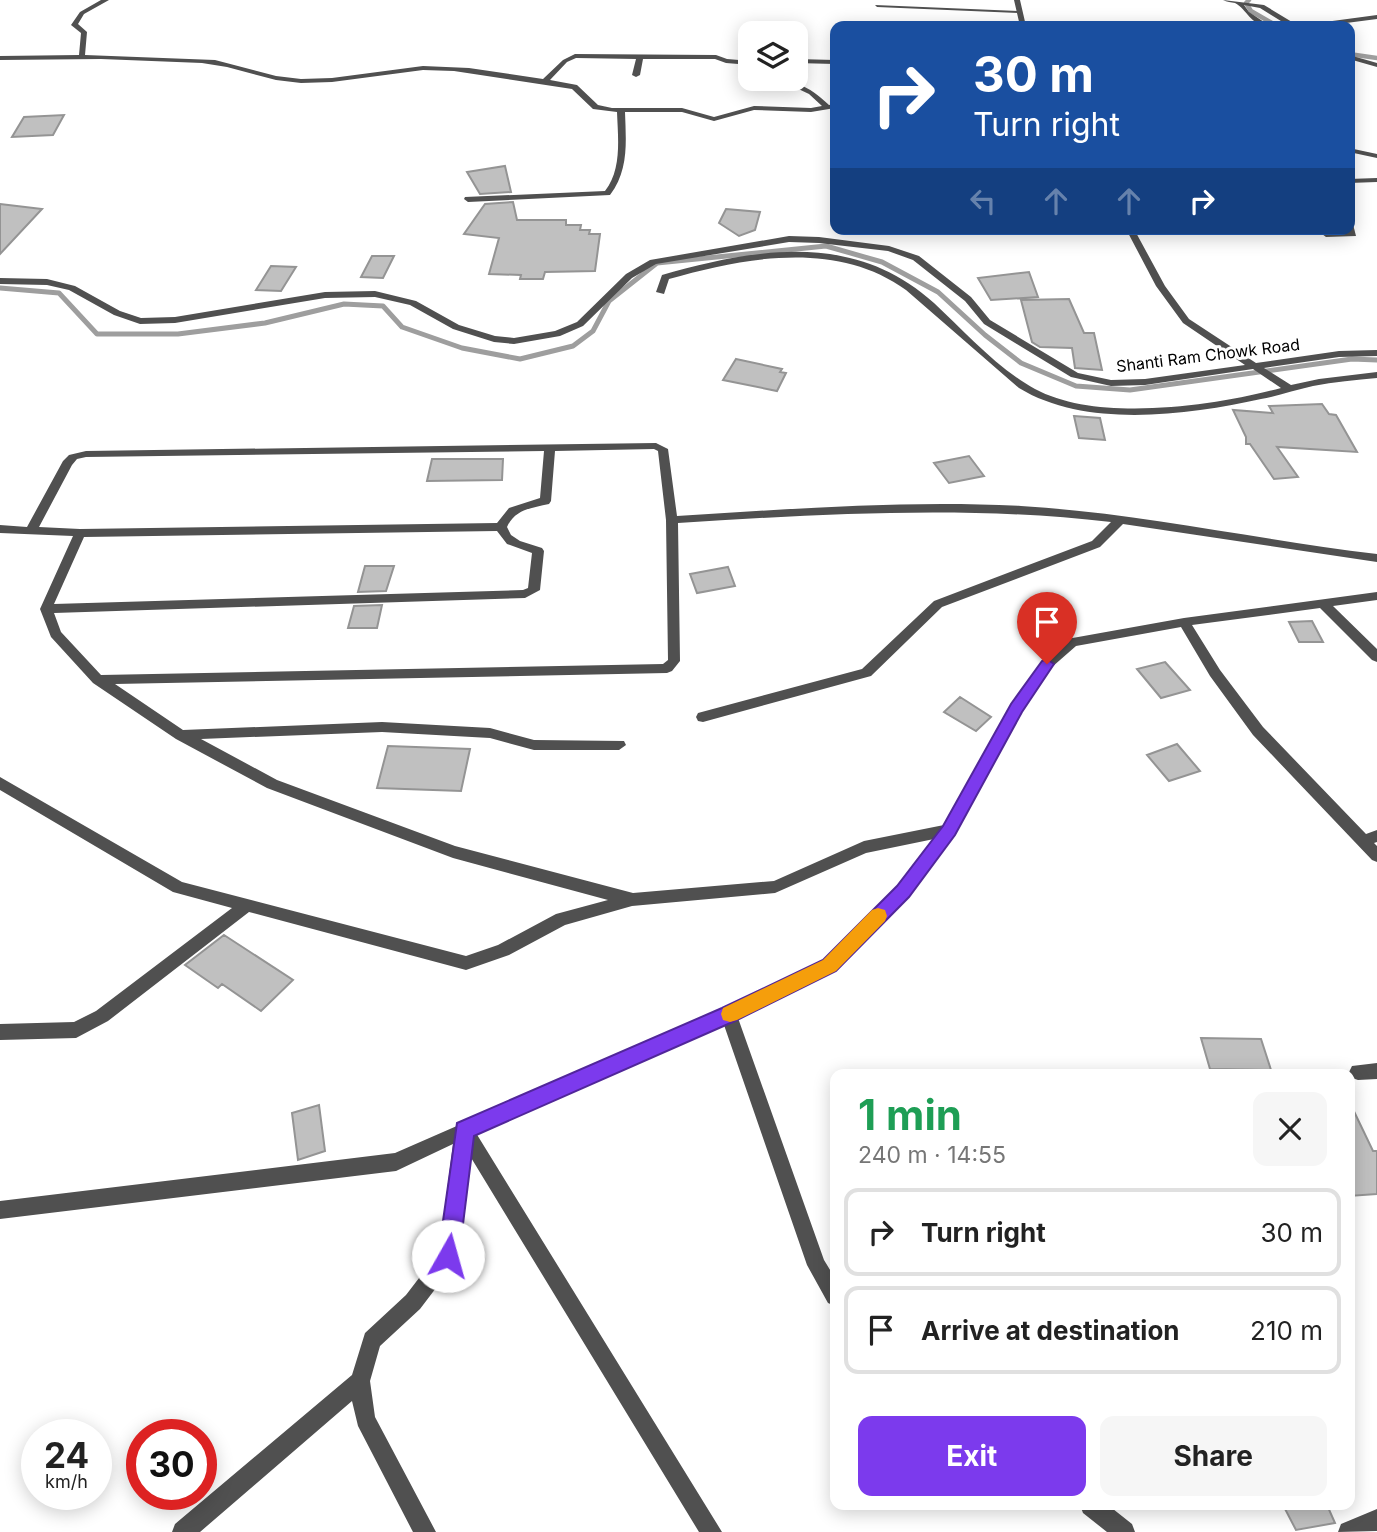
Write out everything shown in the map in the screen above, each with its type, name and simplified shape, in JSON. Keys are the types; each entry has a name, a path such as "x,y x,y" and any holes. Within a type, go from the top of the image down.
{"street":[{"path":"82,55 84,32 74,24 82,13 106,0"},
{"path":"1017,0 1022,21"},
{"path":"1226,0 1261,4 1285,21"},
{"path":"1241,3 1247,13 1259,21"},
{"path":"1347,21 1377,17"},
{"path":"1355,52 1377,56"},
{"path":"0,58 82,55 204,61 302,81 422,68 464,70 574,87 596,107 621,110 682,110 719,119 754,108 830,107"},
{"path":"545,81 565,61 575,56 716,57 738,62"},
{"path":"636,75 640,57"},
{"path":"1355,60 1377,65"},
{"path":"808,61 830,62"},
{"path":"808,90 830,106"},
{"path":"468,199 607,193 616,185 620,167 621,110"},
{"path":"1355,151 1377,156"},
{"path":"1355,181 1377,180"},
{"path":"1133,235 1161,286 1186,321 1285,385"},
{"name":"Shanti Ram Chowk Road","path":"0,281 47,282 72,288 117,313 139,321 176,320 326,295 375,294 413,303 456,327 494,340 514,341 546,336 580,324 629,276 653,262 789,239 820,240 877,247 916,258 968,299 987,322 1075,375 1111,383 1145,382 1339,354 1377,353"},
{"path":"661,292 665,277 733,261 802,253 841,258 886,272 913,290 1010,375 1040,396 1096,408 1152,412 1201,408 1285,385 1377,375"},
{"path":"32,529 67,463 73,457 86,454 646,445 663,449 672,520 674,661 667,668 98,680"},
{"path":"501,527 510,513 523,505 545,501 550,448"},
{"path":"672,520 921,508 1069,513 1121,519 1310,551 1377,558"},
{"path":"703,717 866,673 938,604 1096,544 1121,519"},
{"path":"0,529 80,533 501,527"},
{"path":"46,609 525,594 534,590 538,551 510,542 501,527"},
{"path":"80,533 46,609 55,634 98,680 181,734 272,784 453,852 633,900"},
{"path":"0,1210 396,1162 729,1014 829,965 903,891 949,830 1016,708 1055,657 1072,642 1184,622 1377,596"},
{"path":"1324,605 1377,657"},
{"path":"1184,622 1214,673 1258,731 1370,839 1377,856"},
{"path":"181,734 382,727 490,733 534,745 619,745"},
{"path":"0,783 178,887 466,963 503,950 561,919 633,900 775,887 864,847 949,830"},
{"path":"0,1032 76,1030 102,1016 247,905"},
{"path":"729,1014 817,1265 830,1287"},
{"path":"1358,1072 1377,1071"},
{"path":"425,1532 365,1419 360,1381 372,1340 413,1302 448,1256 464,1130"},
{"path":"464,1130 711,1532"},
{"path":"183,1532 360,1381"},
{"path":"1097,1510 1124,1532"},
{"path":"1349,1532 1377,1520"}],"lane":[{"path":"877,6 1020,12"}],"building":[{"path":"64,115 53,135 12,137 24,117"},
{"path":"505,166 511,192 480,194 467,172"},
{"path":"513,202 517,220 566,220 566,225 581,225 580,230 590,230 589,234 600,234 595,271 545,272 543,279 520,279 521,275 489,274 499,238 464,234 485,204"},
{"path":"0,204 42,209 0,254"},
{"path":"726,209 760,212 755,230 739,236 719,223"},
{"path":"372,256 394,256 383,278 361,277"},
{"path":"271,266 296,267 281,291 256,290"},
{"path":"1029,272 1038,297 991,300 978,278"},
{"path":"1069,299 1084,333 1094,333 1102,370 1075,368 1072,348 1040,347 1032,342 1021,300"},
{"path":"736,359 782,369 780,372 786,373 777,391 723,380"},
{"path":"1322,404 1329,414 1336,415 1357,452 1277,447 1298,477 1274,479 1250,444 1246,444 1246,437 1233,410 1273,413 1269,406"},
{"path":"1074,416 1100,418 1105,440 1079,438"},
{"path":"969,456 984,476 949,483 934,463"},
{"path":"432,459 503,459 502,480 427,481"},
{"path":"365,566 394,566 386,591 358,592"},
{"path":"728,567 735,586 697,593 690,574"},
{"path":"382,605 377,628 348,628 354,606"},
{"path":"1312,621 1323,642 1299,642 1289,622"},
{"path":"1165,662 1190,690 1161,698 1137,669"},
{"path":"960,697 991,717 976,731 944,712"},
{"path":"1177,744 1200,771 1169,781 1147,755"},
{"path":"388,746 470,749 461,791 377,788"},
{"path":"224,935 293,980 261,1011 222,984 218,988 185,965"},
{"path":"1201,1038 1261,1039 1271,1069 1210,1069"},
{"path":"319,1105 325,1151 298,1160 292,1113"},
{"path":"1355,1114 1373,1151 1377,1151 1377,1194 1355,1196"},
{"path":"1286,1510 1329,1510 1335,1523 1296,1530"}],"waterway":[{"path":"1249,0 1246,3 1251,11 1268,21"},
{"path":"1355,55 1377,58"},
{"path":"0,288 59,293 97,334 178,334 265,323 344,304 383,306 402,327 462,348 520,359 573,346 593,331 609,301 657,263 826,246 882,262 938,292 985,335 1021,363 1076,386 1130,390 1352,359 1377,360"}],"slow traffic":[{"path":"730,1014 829,965 878,916"}],"route":[{"path":"448,1256 464,1130 729,1014 829,965 903,891 949,830 1016,708 1047,664"}]}
